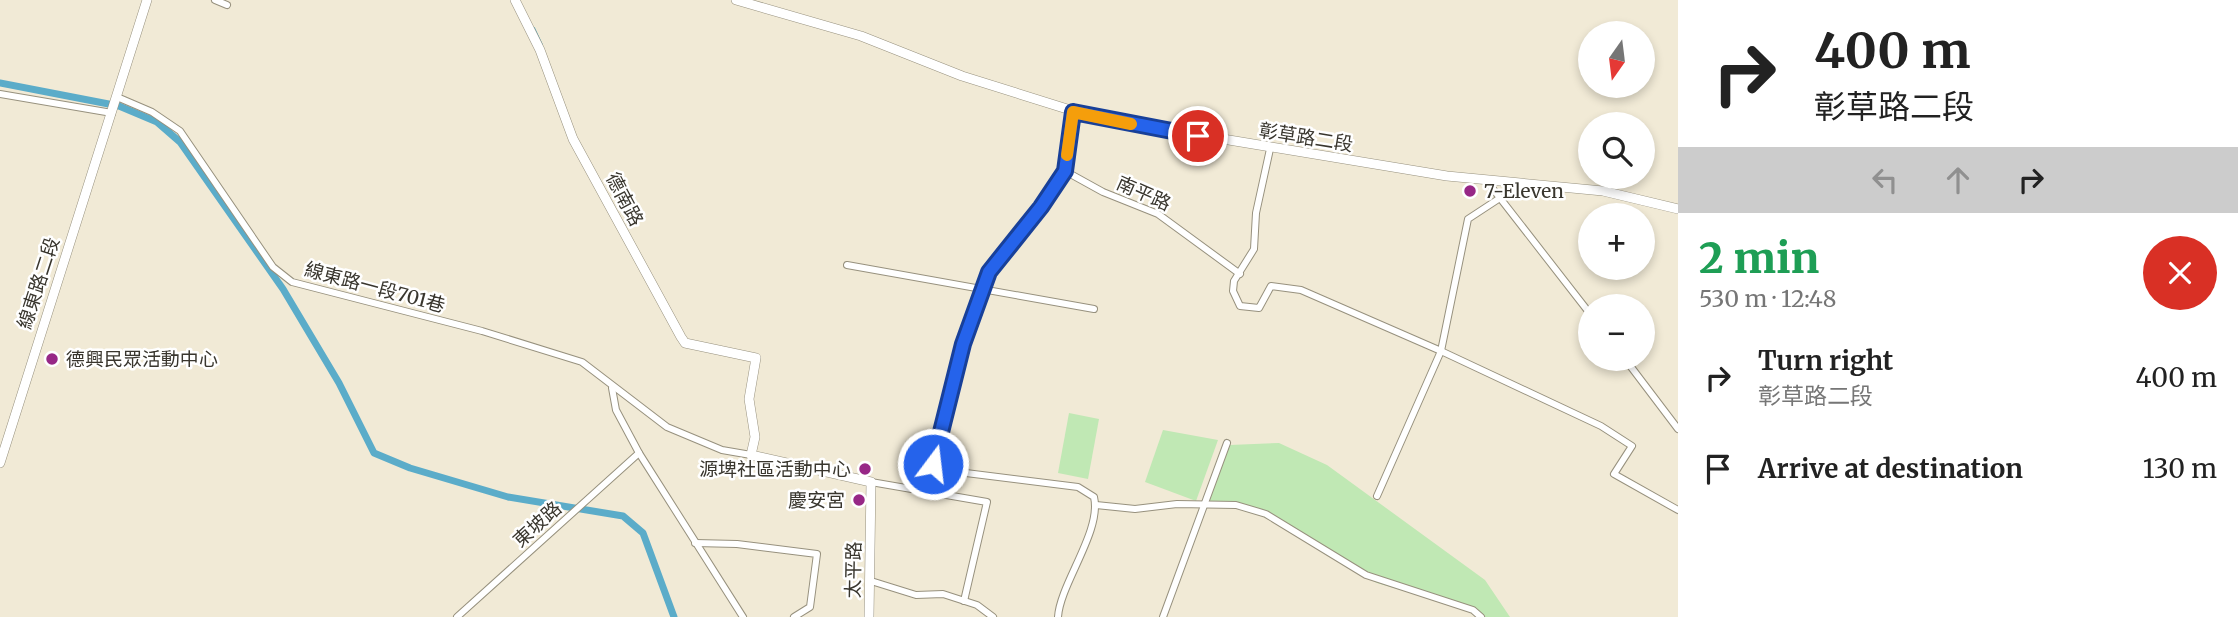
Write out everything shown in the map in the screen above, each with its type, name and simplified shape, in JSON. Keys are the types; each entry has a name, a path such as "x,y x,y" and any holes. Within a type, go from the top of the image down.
{"street":[{"name":"線東路二段","path":"0,463 147,0"},
{"path":"215,0 227,5"},
{"name":"德南路","path":"515,0 540,50 573,139 681,338 685,342 756,358 749,398 755,437 751,456"},
{"name":"彰草路二段","path":"736,0 861,36 962,76 1073,112 1270,149 1486,180 1604,191 1678,209"},
{"path":"0,94 112,113"},
{"name":"線東路一段701巷","path":"116,99 152,113 180,131 273,267 292,282 482,331 582,362 612,388 667,427 722,450 751,456"},
{"path":"932,492 933,464 963,344 983,288 994,262 1041,207 1065,171 1073,112"},
{"path":"1270,149 1255,213 1254,249 1234,281 1233,291 1240,306 1259,308 1271,286 1301,290 1441,351 1601,426 1628,442 1632,446 1614,474 1678,510"},
{"name":"南平路","path":"1065,171 1103,192 1158,214 1240,274"},
{"path":"1486,180 1578,298"},
{"path":"1377,496 1441,351 1468,219 1500,198"},
{"path":"847,265 1094,309"},
{"path":"1634,371 1678,429"},
{"path":"612,388 616,410 639,453 743,617"},
{"path":"1163,617 1227,443"},
{"name":"東坡路","path":"457,617 639,453"},
{"path":"751,456 871,482 987,502 964,601"},
{"path":"933,464 950,471 1077,487 1094,497 1096,505 1058,617"},
{"name":"太平路","path":"869,617 871,482"},
{"path":"1096,505 1135,509 1204,504 1236,505 1266,514 1366,575 1473,610 1481,617"},
{"path":"695,543 737,544 817,555 810,607 794,617"},
{"path":"871,582 916,595 943,594 977,604 993,617"}],"green space":[{"path":"1069,413 1099,419 1088,479 1058,473"},
{"path":"1163,430 1218,440 1196,501 1145,482"},
{"path":"1279,443 1327,465 1485,580 1510,617 1480,617 1478,613 1377,583 1346,567 1302,536 1245,508 1206,504 1230,445"}],"waterway":[{"path":"534,28 542,45"},
{"path":"0,83 119,106 157,122 180,142 283,289 339,383 374,453 410,468 508,497 623,516 643,533 674,617"}],"slow traffic":[{"path":"1067,155 1073,112 1131,124"}],"place":[{"name":"7-Eleven","path":"1470,191"},
{"name":"德興民眾活動中心","path":"52,359"},
{"name":"源埤社區活動中心","path":"865,469"},
{"name":"慶安宮","path":"859,500"}],"route":[{"path":"933,464 963,344 989,272 994,262 1041,207 1065,171 1073,112 1198,136"}]}
